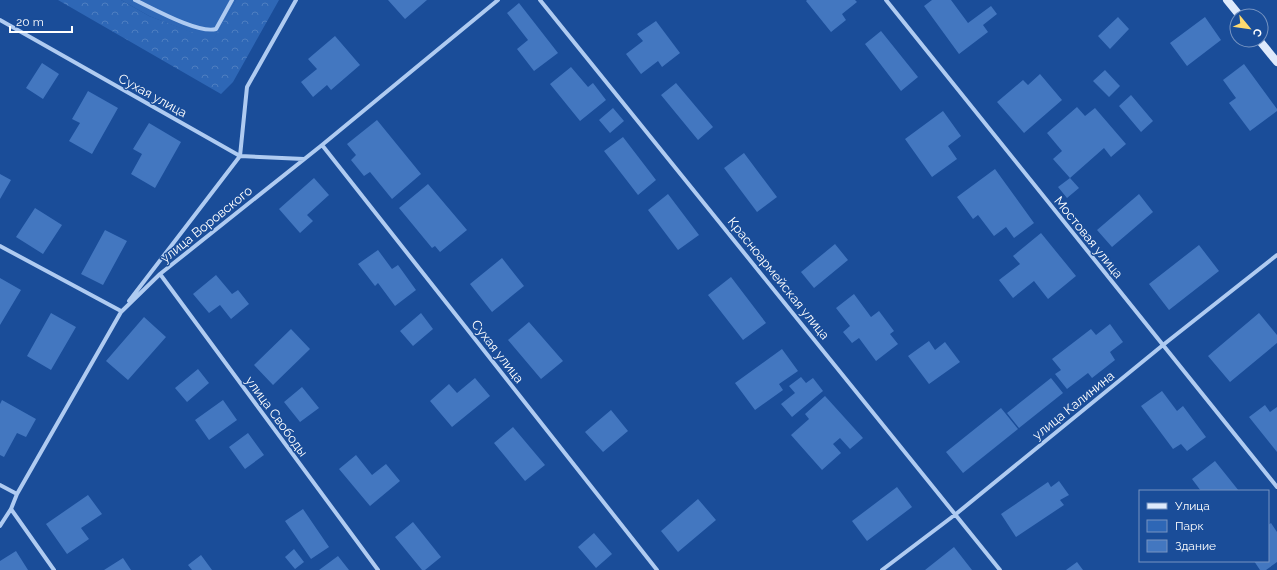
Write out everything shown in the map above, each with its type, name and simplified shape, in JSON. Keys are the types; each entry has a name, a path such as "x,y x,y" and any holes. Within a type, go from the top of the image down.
{"street":[{"path":"135,0 184,23 212,31 216,29 232,0"},
{"path":"0,246 121,312 240,156 247,87 296,0"},
{"name":"улица Воровского","path":"0,526 11,509 17,494 121,312 160,274 322,145 498,0"},
{"name":"Красноармейская улица","path":"540,0 1000,570"},
{"name":"Мостовая улица","path":"886,0 1277,487"},
{"path":"1227,0 1234,8"},
{"name":"Сухая улица","path":"0,20 240,156 304,159"},
{"path":"1266,48 1277,62"},
{"name":"Сухая улица","path":"322,145 658,570"},
{"name":"улица Калинина","path":"882,570 956,514 1163,345 1277,256"},
{"name":"улица Свободы","path":"160,274 378,570"},
{"path":"0,485 17,494"},
{"path":"11,509 54,570"}],"green space":[{"path":"58,0 121,0 149,16 213,40 236,0 279,0 233,82 221,94"},
{"path":"121,0 236,0 213,41 149,16"}],"building":[{"path":"388,0 427,0 405,19"},
{"path":"855,0 857,2 842,14 846,20 831,32 806,1"},
{"path":"932,0 951,0 968,23 991,6 997,14 983,25 988,32 959,54 924,6"},
{"path":"519,3 558,53 534,71 517,49 528,40 507,13"},
{"path":"1118,17 1129,29 1110,49 1098,36"},
{"path":"1205,17 1221,40 1187,66 1170,43"},
{"path":"656,21 680,53 662,67 658,61 641,74 626,54 643,41 637,34"},
{"path":"881,31 918,77 901,91 865,44"},
{"path":"335,36 360,65 331,90 327,85 313,97 301,82 317,69 308,59"},
{"path":"42,63 59,74 43,99 26,88"},
{"path":"1244,64 1277,109 1277,111 1250,131 1229,103 1236,98 1223,80"},
{"path":"571,67 588,87 593,83 606,100 580,121 550,84"},
{"path":"1105,70 1120,86 1109,97 1093,81"},
{"path":"1040,74 1062,100 1024,133 997,102 1023,80 1028,85"},
{"path":"676,83 713,127 698,140 661,95"},
{"path":"88,91 118,108 92,154 69,141 80,123 72,119"},
{"path":"1131,95 1153,121 1141,132 1119,106"},
{"path":"1077,107 1085,116 1095,108 1126,144 1111,157 1104,148 1070,178 1053,159 1062,151 1047,133"},
{"path":"613,108 624,121 610,133 599,120"},
{"path":"943,111 961,136 948,146 957,159 932,177 905,139"},
{"path":"377,120 421,174 392,199 370,172 364,176 351,160 356,155 347,144"},
{"path":"149,123 181,142 155,188 131,174 142,154 133,149"},
{"path":"623,137 656,180 638,195 604,151"},
{"path":"744,153 777,197 757,212 724,168"},
{"path":"995,169 1034,223 1014,238 1006,227 994,236 978,215 973,219 957,197"},
{"path":"0,174 11,180 0,199"},
{"path":"314,178 329,195 307,215 313,221 300,233 279,209"},
{"path":"1070,178 1079,188 1067,198 1058,187"},
{"path":"428,184 467,230 440,252 435,246 432,248 399,208"},
{"path":"668,194 699,235 678,250 648,210"},
{"path":"1139,194 1153,212 1112,247 1097,230"},
{"path":"35,208 62,225 43,254 16,237"},
{"path":"105,230 127,241 103,285 81,274"},
{"path":"1041,233 1076,276 1048,299 1034,281 1013,298 999,280 1020,264 1013,256"},
{"path":"835,244 848,260 814,288 801,272"},
{"path":"1199,245 1219,271 1169,310 1149,284"},
{"path":"378,250 392,269 398,265 416,290 395,306 378,283 375,286 358,264"},
{"path":"502,258 524,286 492,312 470,284"},
{"path":"216,275 232,294 238,290 249,304 231,319 220,305 209,313 193,294"},
{"path":"731,277 766,323 743,340 708,295"},
{"path":"0,278 21,290 0,325"},
{"path":"854,294 871,317 879,311 894,331 890,334 898,344 876,361 859,338 852,343 843,332 850,326 836,308"},
{"path":"51,313 76,327 51,370 27,356"},
{"path":"421,313 433,329 413,346 400,331"},
{"path":"1259,313 1277,335 1277,343 1230,382 1208,356"},
{"path":"144,317 166,337 128,380 106,361"},
{"path":"529,322 563,361 541,379 508,340"},
{"path":"1110,324 1123,342 1110,352 1115,360 1092,378 1088,373 1067,389 1055,374 1061,370 1052,359 1091,329 1096,335"},
{"path":"291,329 310,349 273,385 254,365"},
{"path":"929,341 935,350 945,342 960,362 929,384 908,356"},
{"path":"782,349 798,371 779,384 783,390 755,410 735,383"},
{"path":"198,369 209,383 187,402 175,388"},
{"path":"801,377 806,383 813,378 823,391 792,417 781,404 795,393 789,386"},
{"path":"475,378 490,396 452,427 430,401 449,384 457,393"},
{"path":"1051,378 1063,393 1019,428 1007,413"},
{"path":"302,387 319,408 300,422 284,402"},
{"path":"1162,391 1177,411 1183,406 1206,437 1187,451 1181,444 1173,449 1141,406"},
{"path":"825,396 863,438 850,449 840,438 833,444 841,453 822,470 791,435 809,419 805,414"},
{"path":"2,400 36,419 26,437 17,433 4,457 0,455 0,404"},
{"path":"223,400 237,420 209,440 195,420"},
{"path":"1265,405 1270,412 1277,407 1277,452 1249,417"},
{"path":"1001,408 1018,429 963,473 946,452"},
{"path":"611,410 628,431 603,452 585,432"},
{"path":"513,427 545,465 525,481 494,443"},
{"path":"248,433 264,455 245,469 229,447"},
{"path":"356,455 372,475 386,464 400,481 370,506 339,469"},
{"path":"1215,461 1238,490 1200,490 1192,479"},
{"path":"1059,481 1069,495 1060,500 1064,505 1016,537 1001,514 1048,482 1051,487"},
{"path":"897,487 912,507 867,541 852,521"},
{"path":"88,495 102,514 81,528 89,539 67,554 46,524"},
{"path":"698,499 716,520 678,552 661,531"},
{"path":"303,509 329,547 311,559 285,521"},
{"path":"413,522 441,557 425,570 422,570 395,537"},
{"path":"1271,523 1277,532 1277,562 1266,570 1260,570 1255,562 1269,562 1269,524"},
{"path":"594,533 612,554 596,568 578,547"},
{"path":"954,547 972,570 925,570"},
{"path":"294,549 304,562 295,569 285,557"},
{"path":"16,551 28,570 0,570 0,561"},
{"path":"201,555 212,570 192,570 188,565"},
{"path":"338,556 349,570 319,570"},
{"path":"123,558 131,570 104,570"},
{"path":"1077,562 1083,570 1066,570"}]}
